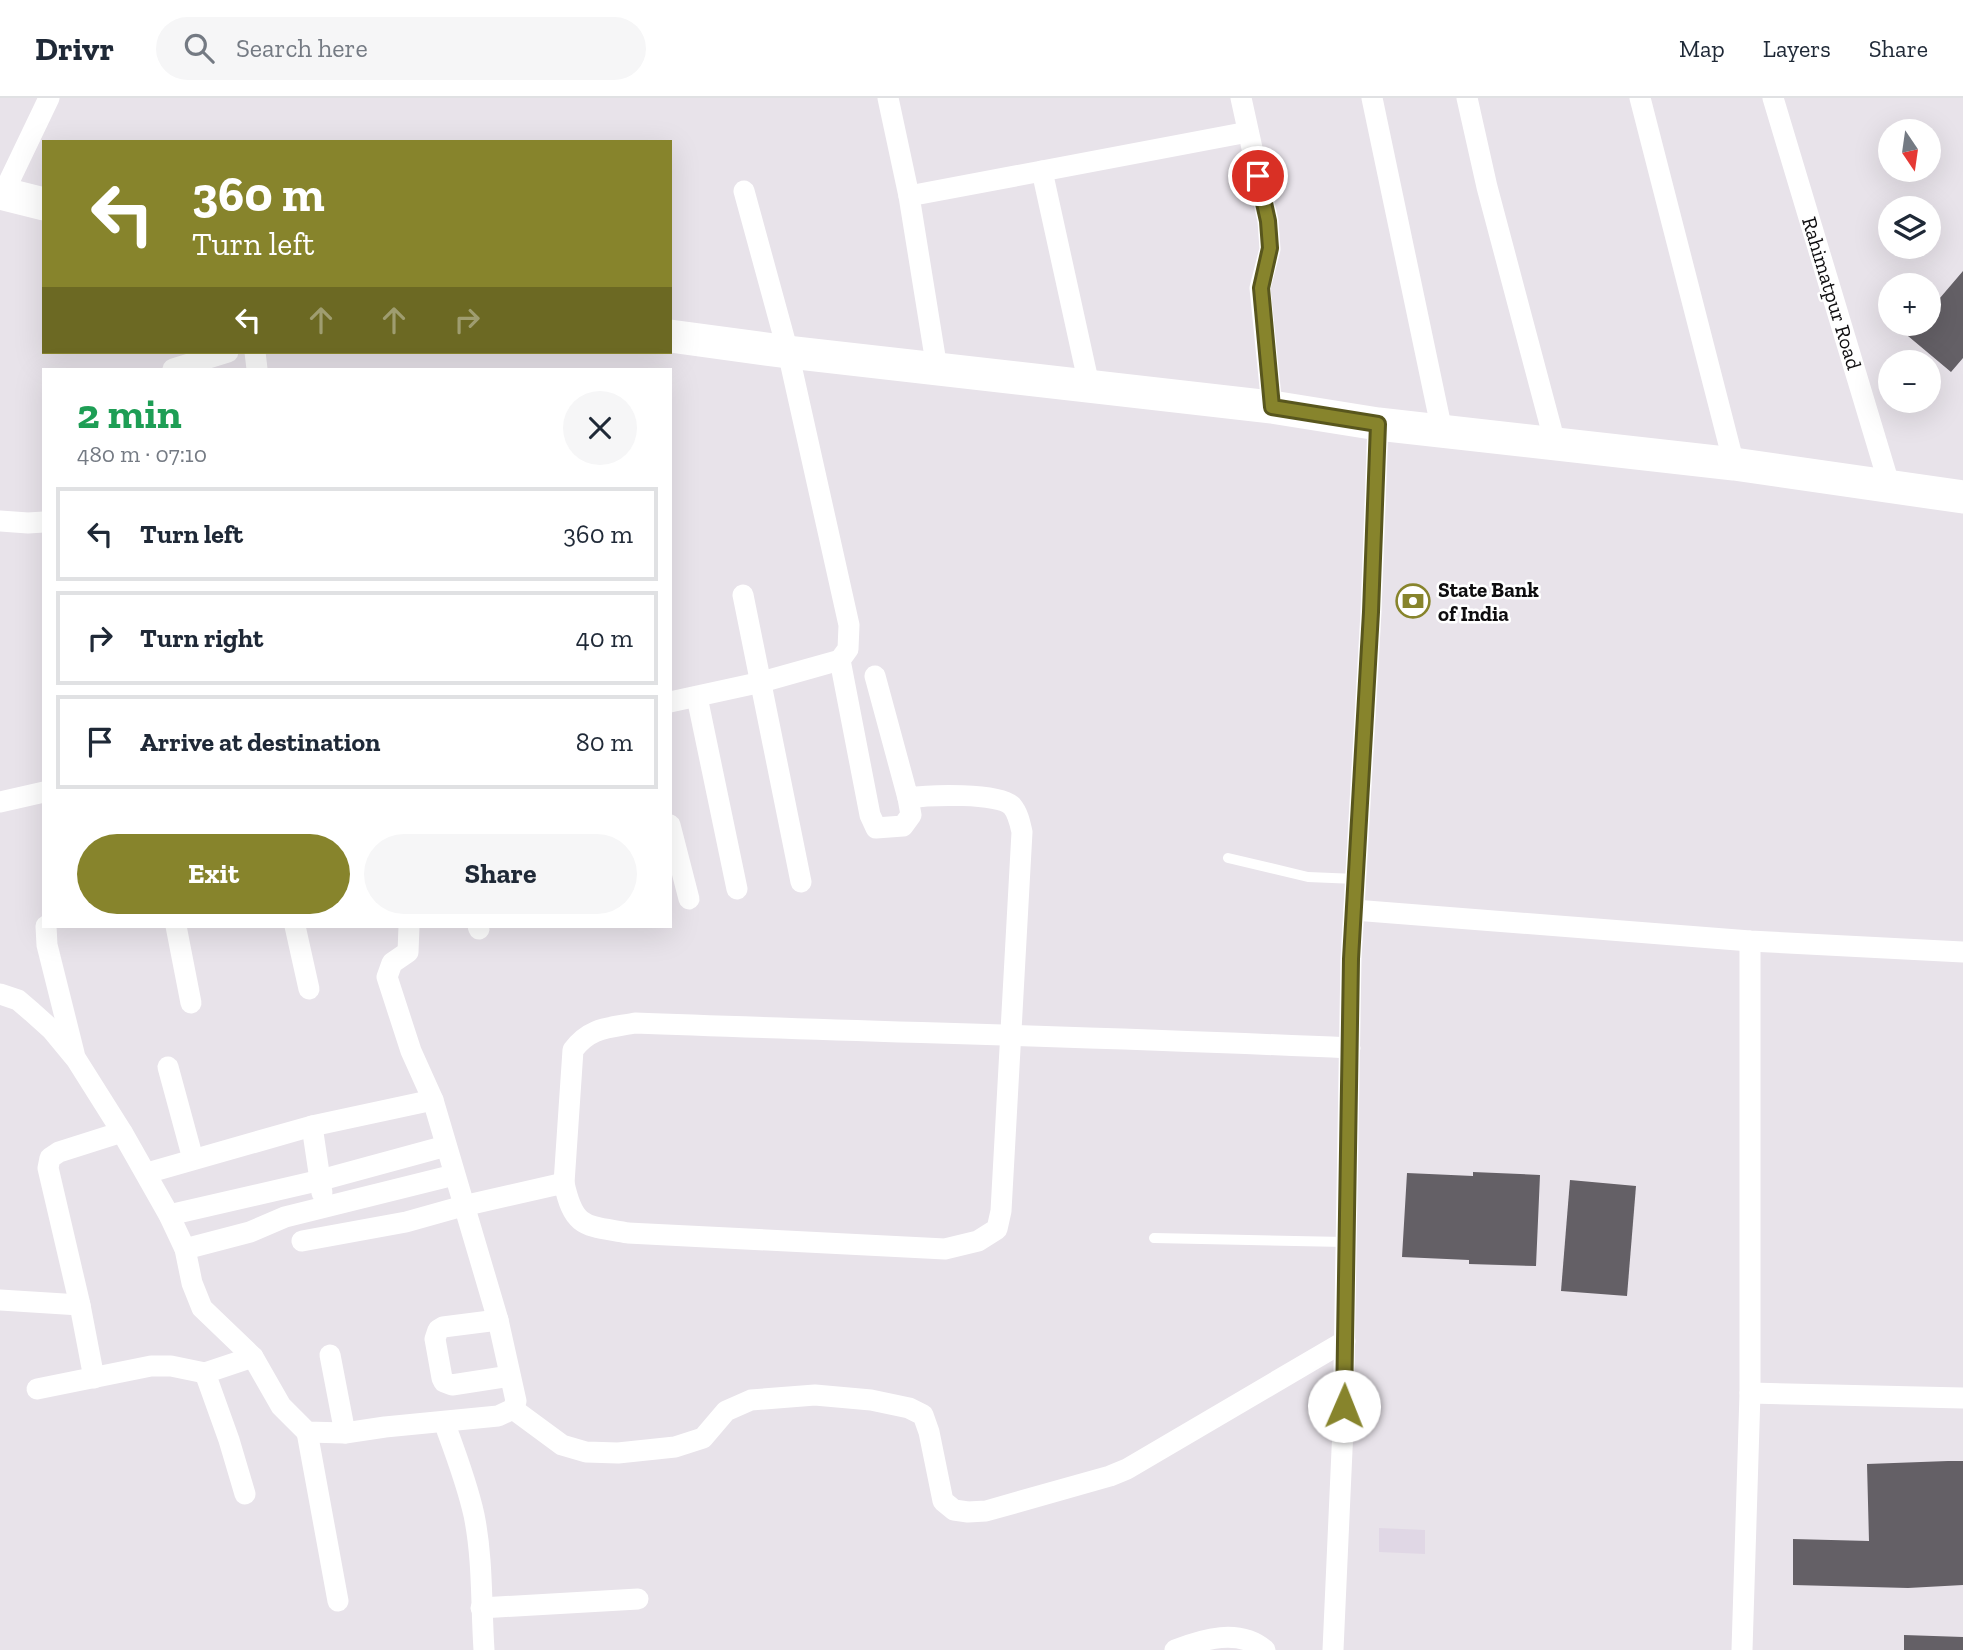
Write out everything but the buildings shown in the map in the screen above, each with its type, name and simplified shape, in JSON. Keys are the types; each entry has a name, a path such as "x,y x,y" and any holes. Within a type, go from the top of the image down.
{"main road":[{"path":"2,193 42,203"},
{"path":"672,336 1272,407 1378,424 1734,464 1963,497"}],"street":[{"path":"2,193 49,98"},
{"path":"1241,98 1268,221 1270,248 1261,288 1272,407"},
{"path":"1372,98 1442,430"},
{"path":"1467,98 1555,443"},
{"path":"1640,98 1734,464"},
{"name":"Rahimatpur Road","path":"1773,98 1890,487"},
{"path":"894,99 937,369"},
{"path":"909,196 1248,132"},
{"path":"1042,171 1089,385"},
{"path":"672,702 762,682 840,660 848,649 849,625 788,352 744,191"},
{"path":"176,368 222,354"},
{"path":"1333,1650 1343,1428 1354,910 1371,612 1378,424"},
{"path":"0,521 42,522"},
{"path":"743,595 801,882"},
{"path":"840,660 870,815 876,828 903,826 911,814 876,676"},
{"path":"697,697 737,889"},
{"path":"0,802 42,792"},
{"path":"908,798 926,795 995,798 1011,804 1022,832 1011,1037 1001,1211 997,1229 978,1241 945,1249 628,1233 586,1225 569,1209 564,1183 573,1050 582,1037 601,1029 635,1024 1011,1037 1156,1039 1350,1048"},
{"path":"672,833 689,899"},
{"path":"1354,910 1750,941 1963,952"},
{"path":"46,928 47,945 75,1059"},
{"path":"176,928 191,1003"},
{"path":"295,928 309,989"},
{"path":"307,1432 345,1433 498,1416 513,1409 516,1401 498,1320 433,1100 411,1051 387,977 392,963 408,952 409,928"},
{"path":"1742,1650 1750,1392 1750,941"},
{"path":"0,994 18,1000 32,1012 52,1030 75,1059 147,1173 169,1215 185,1249 192,1283 202,1308 253,1357 281,1406 307,1432 338,1601"},
{"path":"168,1067 193,1159"},
{"path":"147,1173 312,1126 433,1100"},
{"path":"312,1126 328,1236"},
{"path":"94,1378 48,1168 50,1158 59,1152 122,1132"},
{"path":"169,1215 321,1180 446,1146"},
{"path":"185,1249 250,1232 285,1217 324,1206 454,1175"},
{"path":"302,1241 406,1222 564,1183"},
{"path":"0,1300 80,1305"},
{"path":"498,1320 443,1327 438,1330 435,1339 442,1378 452,1385 510,1376"},
{"path":"513,1409 562,1445 586,1452 618,1453 676,1447 703,1437 726,1410 751,1400 815,1395 871,1400 909,1408 923,1415 943,1500 954,1510 968,1513 1011,1504 1127,1469 1345,1340"},
{"path":"330,1355 345,1433"},
{"path":"37,1389 151,1366 170,1366 205,1373 253,1357"},
{"path":"205,1373 245,1494"},
{"path":"1750,1392 1963,1398"},
{"path":"444,1422 474,1514 480,1556 484,1650"},
{"path":"481,1608 638,1599"},
{"path":"1175,1650 1203,1640 1228,1637 1251,1641 1265,1650"}],"lane":[{"path":"1228,858 1308,877 1356,879"},
{"path":"1154,1238 1345,1242"}],"shaded area":[{"path":"1379,1528 1425,1530 1425,1554 1379,1552"}],"place":[{"name":"State Bank of India","path":"1413,601"}],"route":[{"path":"1258,176 1268,221 1270,248 1261,288 1272,407 1378,424 1371,612 1351,959 1344,1406"}]}
